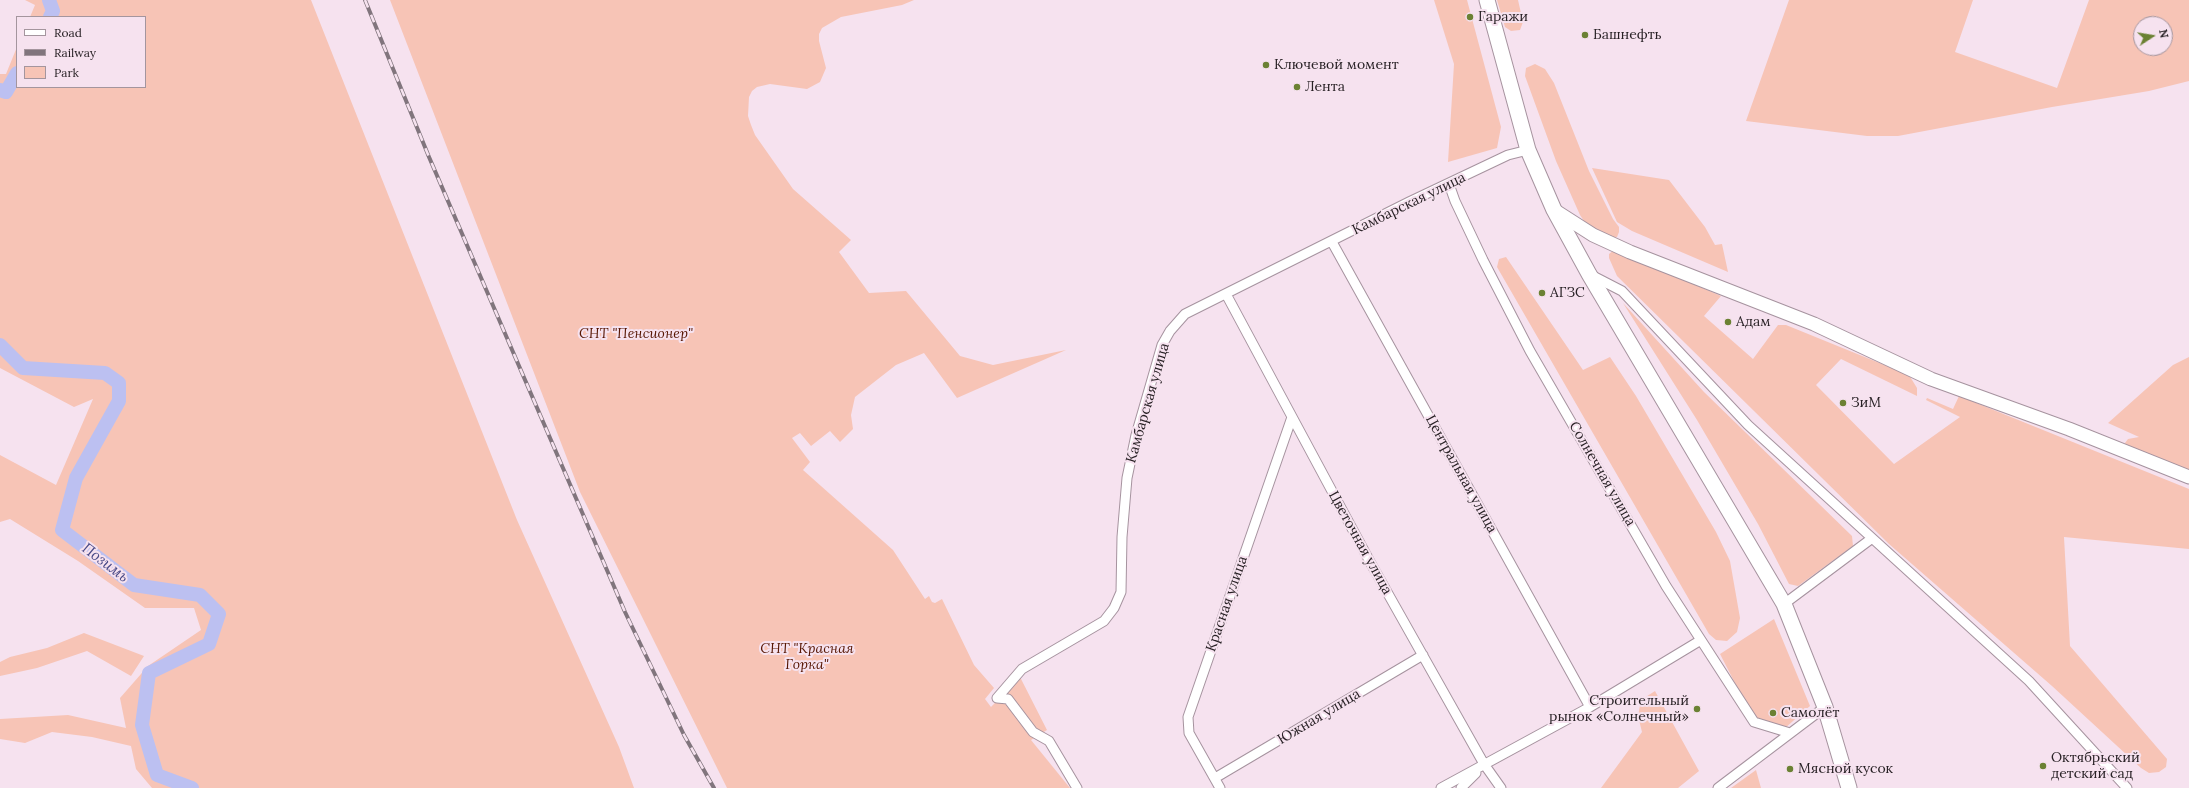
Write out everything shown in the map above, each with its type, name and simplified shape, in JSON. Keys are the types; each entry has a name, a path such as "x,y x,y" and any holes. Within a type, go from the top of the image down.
{"main road":[{"path":"1487,0 1528,150 1554,210 1589,274 1784,604 1825,707 1849,788"}],"street":[{"name":"Камбарская улица","path":"1077,788 1049,741 1033,732 1008,699 998,698 1022,670 1104,621 1114,608 1121,592 1122,536 1127,478 1136,435 1162,345 1170,331 1185,314 1332,242 1408,202 1508,155 1528,150"},
{"name":"Солнечная улица","path":"1449,184 1455,201 1483,260 1530,351 1666,586 1754,722 1790,733"},
{"path":"1554,210 1593,235 1630,252 1814,324 1931,379 2069,429 2189,477"},
{"name":"Центральная улица","path":"1332,242 1590,707"},
{"path":"1589,274 1622,291 1748,425 1871,539 1884,548 2029,681 2127,788"},
{"name":"Цветочная улица","path":"1226,294 1423,655 1484,764 1501,788"},
{"name":"Красная улица","path":"1220,788 1189,733 1188,717 1292,417"},
{"path":"1784,604 1871,539"},
{"path":"1441,788 1590,707 1700,640"},
{"name":"Южная улица","path":"1215,778 1423,655"},
{"path":"1718,788 1825,707"},
{"path":"1461,788 1484,764"}],"green space":[{"path":"25,0 311,0 517,520 619,747 634,788 152,788 136,769 131,746 92,737 52,732 25,743 0,739 0,719 68,715 126,728 120,698 148,666 201,630 194,608 145,608 78,561 10,519 0,522 0,455 56,485 93,399 74,407 0,368 0,74 6,74 16,49 16,88 146,88 146,16 30,16 35,5"},
{"path":"390,0 914,0 902,5 841,17 822,28 819,34 819,41 826,68 820,82 807,89 770,84 757,87 752,91 749,97 748,116 755,135 793,189 851,240 839,252 869,293 906,291 960,356 993,365 1066,350 957,398 924,353 896,365 855,397 851,415 853,429 840,442 830,431 811,446 800,433 792,438 810,462 803,470 893,550 925,599 929,596 932,602 935,603 942,599 974,665 994,688 985,699 991,707 1020,677 1047,730 1031,740 1070,788 727,788 580,492"},
{"path":"1434,0 1467,0 1501,127 1497,148 1448,162 1454,64"},
{"path":"1497,0 1518,0 1523,22 1520,30 1511,31 1505,27"},
{"path":"1789,0 1973,0 1955,52 2057,88 2089,0 2189,0 2189,81 2149,91 2052,107 1898,136 1867,136 1746,121"},
{"path":"1535,64 1545,69 1554,83 1589,171 1613,219 1619,227 1617,237 1610,239 1586,224 1580,215 1556,161 1525,76 1526,68"},
{"path":"1592,168 1669,180 1705,227 1715,245 1722,244 1728,272 1632,231 1617,222"},
{"path":"1614,250 1721,296 1704,316 1753,359 1778,325 1786,325 1909,375 1917,388 1917,396 1841,359 1816,385 1894,464 1960,417 1926,400 1927,398 1953,409 1959,396 2189,489 2189,549 2064,537 2070,646 2167,759 2166,767 2159,772 2149,773 2141,768 2052,686 1889,544 1617,276 1609,258 1609,254"},
{"path":"1506,257 1583,370 1610,357 1636,396 1716,532 1730,561 1740,618 1737,632 1727,641 1716,640 1709,634 1497,267 1499,259"},
{"path":"1623,303 1704,392 1852,536 1853,546 1798,586 1789,584 1758,524 1697,420"},
{"path":"2189,357 2189,474 2127,448 2125,443 2128,439 2139,437 2108,423 2173,365"},
{"path":"1774,619 1810,706 1784,729 1752,716 1720,654"},
{"path":"84,633 144,656 131,676 87,651 37,668 0,676 0,662 10,657 47,648"},
{"path":"1655,691 1699,771 1678,788 1601,788 1642,732 1638,716 1641,700"},
{"path":"1756,770 1761,788 1731,788"}],"waterway":[{"name":"Позимь","path":"49,0 53,11 50,16"},
{"name":"Позимь","path":"0,90 6,92 16,75"},
{"name":"Позимь","path":"0,345 23,368 105,373 119,383 119,401 76,478 62,530 134,585 200,595 219,614 209,644 149,673 142,725 157,775 192,788"}],"railway":[{"path":"365,0 429,157 625,612 684,735 714,788"}],"place":[{"name":"Гаражи","path":"1470,17"},
{"name":"Башнефть","path":"1585,35"},
{"name":"Ключевой момент","path":"1266,65"},
{"name":"Лента","path":"1297,87"},
{"name":"АГЗС","path":"1542,293"},
{"name":"Адам","path":"1728,322"},
{"name":"ЗиМ","path":"1843,403"},
{"name":"Строительный рынок «Солнечный»","path":"1697,709"},
{"name":"Самолёт","path":"1773,713"},
{"name":"Октябрьский детский сад","path":"2043,766"},
{"name":"Мясной кусок","path":"1790,769"}],"park label":[{"name":"СНТ \"Пенсионер\"","path":"636,334"},
{"name":"СНТ \"Красная Горка\"","path":"807,658"}]}
